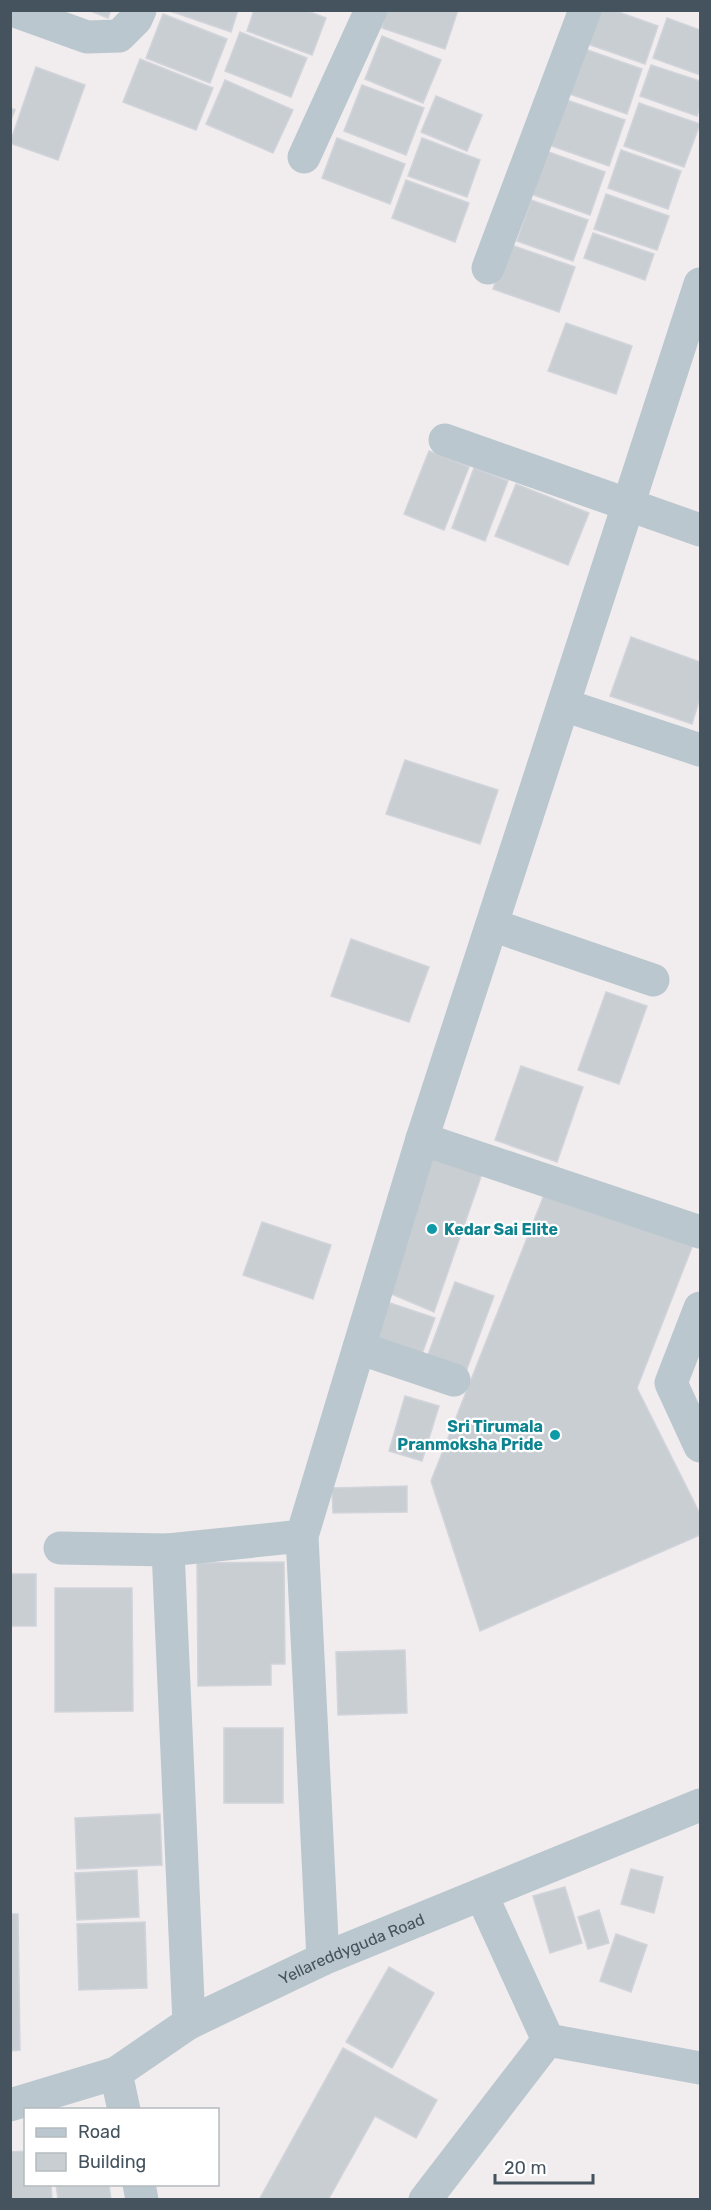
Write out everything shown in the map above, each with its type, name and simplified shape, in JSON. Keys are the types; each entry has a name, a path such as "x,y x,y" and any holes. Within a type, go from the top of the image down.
{"street":[{"path":"12,10 87,37 119,36 136,19 140,10"},
{"path":"304,157 371,10"},
{"path":"488,268 585,10"},
{"path":"323,1959 302,1536 422,1139 700,284"},
{"path":"445,440 700,530"},
{"path":"564,705 700,750"},
{"path":"492,925 653,980"},
{"path":"422,1139 700,1232"},
{"path":"700,1308 686,1388 700,1446"},
{"path":"359,1348 454,1380"},
{"path":"60,1548 168,1550 302,1536"},
{"path":"168,1550 189,2023"},
{"name":"Yellareddyguda Road","path":"10,2105 116,2073 189,2023 323,1959 482,1896 700,1805"},
{"path":"482,1896 548,2040"},
{"path":"548,2040 700,2068"},
{"path":"425,2199 548,2040"},
{"path":"116,2073 123,2108"}],"building":[{"path":"88,10 111,10 108,18"},
{"path":"167,10 238,10 231,32"},
{"path":"254,10 305,10 326,18 312,55 247,31"},
{"path":"387,10 458,10 445,49 382,28"},
{"path":"593,10 613,10 658,26 645,64 582,42"},
{"path":"163,14 227,39 210,83 146,58"},
{"path":"667,18 700,30 700,75 653,58"},
{"path":"240,32 307,58 291,97 225,71"},
{"path":"382,36 441,60 423,103 365,79"},
{"path":"579,47 642,69 627,114 564,92"},
{"path":"140,59 213,88 196,130 123,102"},
{"path":"651,65 700,81 700,107 697,116 640,96"},
{"path":"36,67 85,85 58,160 10,143"},
{"path":"225,80 293,110 273,153 206,124"},
{"path":"362,85 424,108 406,155 344,131"},
{"path":"436,96 482,115 467,151 421,132"},
{"path":"561,98 625,120 609,166 546,144"},
{"path":"639,103 700,124 684,167 624,146"},
{"path":"10,108 15,110 10,122"},
{"path":"337,138 405,164 390,204 322,178"},
{"path":"422,138 480,160 467,197 408,176"},
{"path":"543,150 605,172 590,215 528,193"},
{"path":"621,150 681,171 668,209 608,188"},
{"path":"406,180 469,203 455,242 392,218"},
{"path":"606,194 669,216 657,250 594,229"},
{"path":"531,200 588,220 573,261 517,241"},
{"path":"593,233 654,254 645,280 584,258"},
{"path":"508,244 575,267 559,312 493,289"},
{"path":"566,323 632,346 616,394 548,371"},
{"path":"429,451 469,467 444,530 404,514"},
{"path":"474,468 508,481 485,541 452,528"},
{"path":"516,484 589,513 568,565 495,536"},
{"path":"631,637 700,662 700,698 692,724 610,696"},
{"path":"405,760 498,790 480,844 386,814"},
{"path":"351,939 429,967 409,1022 331,996"},
{"path":"606,992 647,1006 619,1084 578,1070"},
{"path":"521,1066 583,1087 557,1162 495,1140"},
{"name":"Kedar Sai Elite","path":"424,1150 484,1168 434,1312 382,1290"},
{"name":"Sri Tirumala Pranmoksha Pride","path":"548,1185 694,1242 637,1388 700,1514 700,1535 480,1631 431,1481"},
{"path":"262,1222 331,1245 313,1299 243,1275"},
{"path":"455,1282 494,1296 465,1374 426,1360"},
{"path":"384,1301 435,1318 419,1362 369,1345"},
{"path":"405,1396 439,1406 422,1461 389,1451"},
{"path":"407,1486 407,1512 333,1513 332,1488"},
{"path":"284,1562 285,1664 271,1664 271,1685 198,1686 197,1563"},
{"path":"10,1574 36,1574 36,1626 10,1626"},
{"path":"55,1588 132,1588 133,1711 55,1712"},
{"path":"405,1650 407,1713 338,1715 336,1652"},
{"path":"224,1728 283,1728 283,1803 224,1803"},
{"path":"160,1814 162,1865 77,1869 75,1818"},
{"path":"631,1869 663,1877 654,1913 621,1904"},
{"path":"137,1870 139,1917 77,1920 75,1873"},
{"path":"565,1887 582,1943 550,1953 533,1896"},
{"path":"599,1910 609,1943 588,1949 578,1917"},
{"path":"10,1914 18,1914 20,2050 10,2051"},
{"path":"145,1922 147,1988 79,1990 77,1924"},
{"path":"616,1934 647,1945 631,1992 600,1981"},
{"path":"389,1967 434,1993 392,2068 346,2042"},
{"path":"343,2048 437,2100 416,2138 375,2116 328,2200 259,2200"},
{"path":"24,2151 24,2186 51,2186 52,2200 10,2200 10,2152"},
{"path":"56,2186 109,2186 111,2200 58,2200"}],"place":[{"name":"Kedar Sai Elite","path":"432,1229"},
{"name":"Sri Tirumala Pranmoksha Pride","path":"555,1435"}]}
